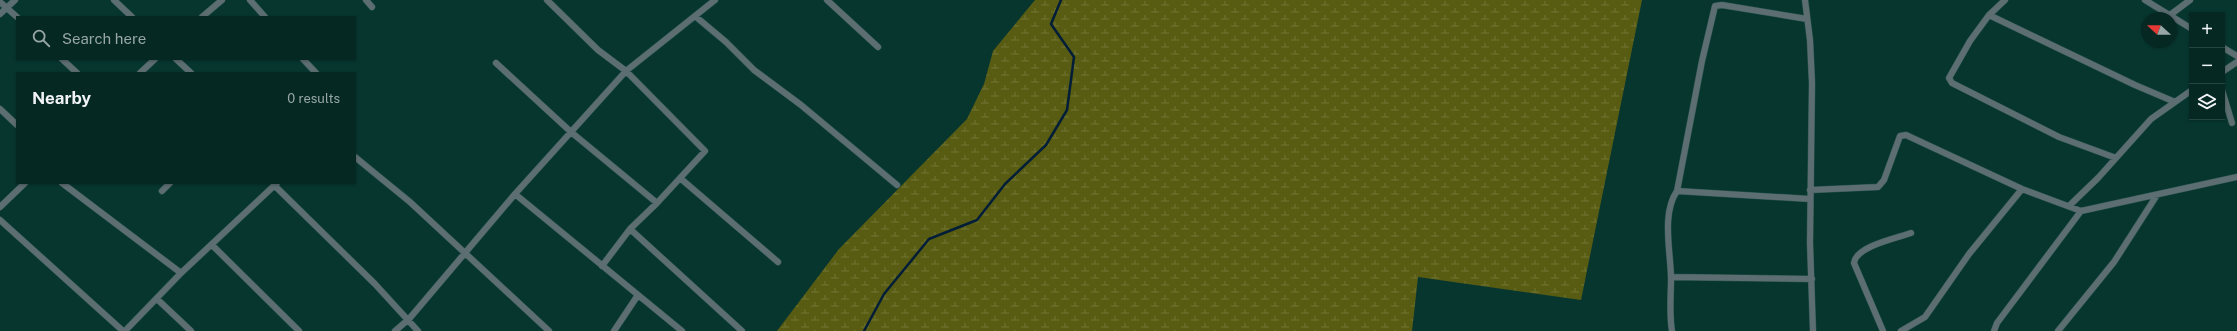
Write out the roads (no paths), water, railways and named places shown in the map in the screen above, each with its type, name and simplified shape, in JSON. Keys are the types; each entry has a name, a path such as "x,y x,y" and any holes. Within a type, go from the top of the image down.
{"street":[{"path":"0,14 15,0"},
{"path":"114,0 131,16"},
{"path":"203,16 222,0"},
{"path":"250,0 264,16"},
{"path":"366,0 372,7"},
{"path":"547,0 598,50 626,71 705,152 657,203 630,229 602,266"},
{"path":"395,331 409,320 515,194 626,71 715,0"},
{"path":"826,0 878,47"},
{"path":"1805,0 1812,83 1810,199 1813,331"},
{"path":"2005,0 1989,15 1955,65 1949,78 1952,83 2059,137 2116,158"},
{"path":"2145,0 2165,12"},
{"path":"2174,12 2190,0"},
{"path":"0,2 16,16"},
{"path":"1672,331 1671,277 1667,252 1671,200 1678,191 1700,68 1715,6 1722,5 1807,19"},
{"path":"1989,15 2175,102"},
{"path":"695,16 726,42 754,70 801,105 897,186"},
{"path":"2177,19 2189,26"},
{"path":"2224,48 2237,56"},
{"path":"63,60 76,72"},
{"path":"141,72 154,60"},
{"path":"177,60 190,72"},
{"path":"304,60 315,72"},
{"path":"2225,70 2237,62"},
{"path":"496,63 571,132 657,203"},
{"path":"2069,206 2116,158 2151,119 2189,92"},
{"path":"2225,100 2232,123"},
{"path":"0,109 16,124"},
{"path":"1810,190 1878,187 1884,180 1900,136 1906,134 2022,188 2081,211 2237,177"},
{"path":"356,158 466,254 549,331"},
{"path":"680,178 778,262"},
{"path":"0,207 24,184"},
{"path":"63,184 181,273"},
{"path":"162,192 169,184"},
{"path":"0,220 124,331 181,273 276,184 375,284 418,331"},
{"path":"1901,331 1925,317 1969,254 2022,188"},
{"path":"1678,191 1810,199"},
{"path":"515,194 682,331"},
{"path":"2058,331 2114,262 2157,195"},
{"path":"1994,331 1997,323 2081,211"},
{"path":"630,229 742,331"},
{"path":"1883,331 1854,263 1855,257 1861,250 1911,233"},
{"path":"212,245 299,331"},
{"path":"1671,277 1812,279"},
{"path":"614,331 638,295"},
{"path":"157,299 191,331"}],"waterway":[{"path":"864,331 884,294 929,239 977,220 1005,184 1046,145 1067,110 1074,57 1051,24 1061,0"}]}
